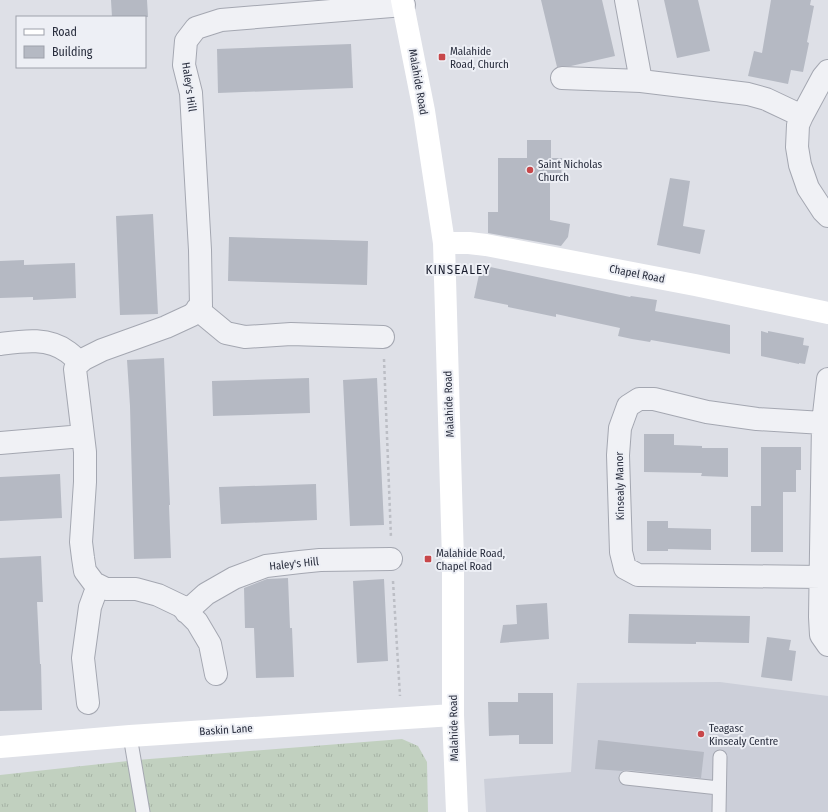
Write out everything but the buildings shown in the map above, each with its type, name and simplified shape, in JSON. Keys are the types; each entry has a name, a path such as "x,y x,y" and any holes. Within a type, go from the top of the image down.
{"street":[{"path":"626,0 641,81"},
{"name":"Malahide Road","path":"403,2 424,111 444,243 453,560 453,715 457,812"},
{"name":"Haley's Hill","path":"198,309 200,306 200,250 191,93 184,65 186,41 196,28 221,20 403,2"},
{"path":"828,71 823,77 798,125 800,165 808,188 828,216"},
{"path":"562,78 641,81 748,94 766,98 802,116"},
{"name":"Chapel Road","path":"444,243 486,245 828,313"},
{"path":"216,674 210,644 197,622 181,606 158,595 136,589 106,589 94,583 85,571 81,542 85,482 85,452 75,369 84,359 102,350 166,327 192,315 198,309 226,333 245,337 291,334 383,337"},
{"path":"0,344 23,341 40,341 54,344 67,351 80,362"},
{"path":"828,379 823,423 825,526 821,576 820,617 821,635 828,645"},
{"name":"Kinsealy Manor","path":"821,576 638,575 625,568 622,552 618,455 620,428 628,406 639,399 654,399 707,412 757,419 823,423"},
{"path":"0,443 83,436"},
{"name":"Haley's Hill","path":"186,612 206,594 234,578 266,566 320,560 391,559"},
{"path":"88,703 83,658 90,607 98,585"},
{"name":"Baskin Lane","path":"0,747 130,736 453,715"}],"lane":[{"path":"130,736 143,812"},
{"path":"719,812 718,788 720,757"},
{"path":"626,778 718,788"}],"path":[{"path":"383,337 391,559 402,718"}],"shaded area":[{"name":"Teagasc Kinsealy Centre","path":"720,682 828,696 828,812 486,812 484,779 571,772 577,683"}],"green space":[{"path":"402,739 418,746 427,762 428,812 0,812 0,775 137,760"}],"place":[{"name":"Malahide Road, Church","path":"442,57"},
{"name":"Saint Nicholas Church","path":"530,170"},
{"name":"Malahide Road, Chapel Road","path":"428,559"},
{"name":"Teagasc Kinsealy Centre","path":"701,734"}],"district":[{"name":"KINSEALEY","path":"458,269"}]}
